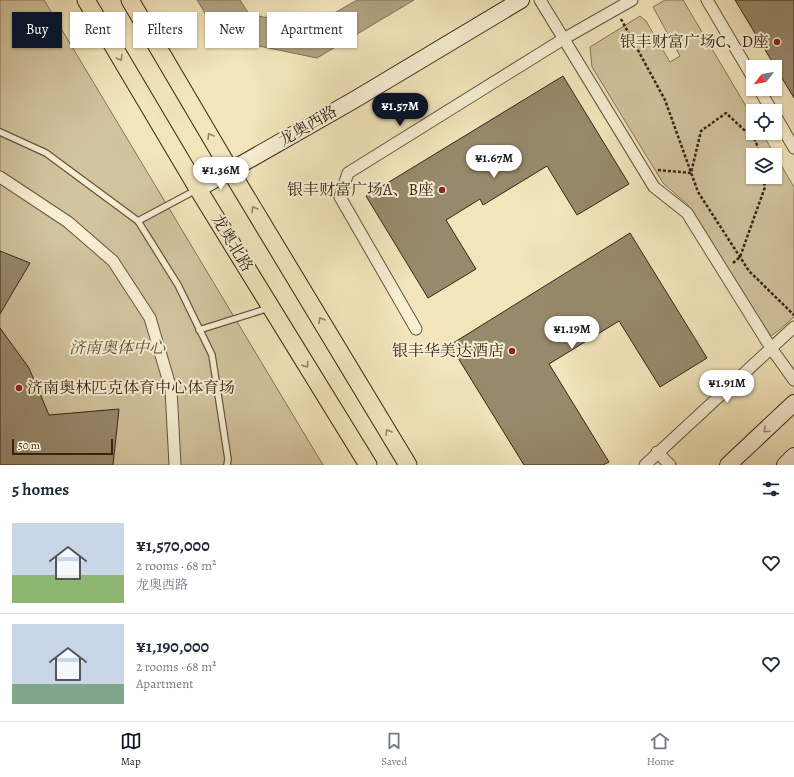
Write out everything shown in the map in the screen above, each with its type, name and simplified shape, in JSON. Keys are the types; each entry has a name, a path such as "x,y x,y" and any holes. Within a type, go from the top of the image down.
{"main road":[{"name":"龙奥北路","path":"86,0 198,189 368,465"},
{"path":"130,0 230,170 408,465"}],"street":[{"name":"龙奥西路","path":"198,189 354,100 521,0"},
{"path":"540,0 565,38 654,187 687,213 771,348 794,380"},
{"path":"416,329 340,197 348,173 565,38 632,0"},
{"path":"707,0 746,66"},
{"path":"782,128 794,148"},
{"path":"0,177 68,222 113,261 150,318 171,389 175,465"},
{"path":"645,465 657,452 794,327"},
{"path":"728,465 794,403"},
{"path":"657,452 670,465"},
{"path":"785,465 794,456"}],"lane":[{"path":"0,132 46,153 138,221 178,285 212,355 228,459 227,465"},
{"path":"138,221 198,189"},
{"path":"199,330 271,307"}],"path":[{"path":"616,9 665,100 698,192 750,271 794,315"},
{"path":"691,173 701,131 726,112 756,141 758,148"},
{"path":"644,169 691,173"},
{"path":"723,272 740,257 765,187 764,184"}],"green space":[{"name":"济南奥体中心","path":"0,0 44,0 51,12 12,12 12,48 62,48 62,30 70,43 70,48 73,48 323,465 0,465"},
{"path":"665,0 683,0 746,106 746,140 766,140 771,148 746,148 746,184 782,184 782,167 794,187 794,317 768,338 687,204 663,183 592,67 590,47 640,16 646,21 670,62 680,56 653,7"}],"shaded area":[{"path":"197,0 240,0 248,12 205,12 205,13"},
{"path":"357,0 414,0 357,34 357,12 336,12"},
{"path":"259,16 267,18 267,48 259,46"},
{"path":"268,48 334,48 317,58"}],"building":[{"name":"银丰财富广场C、D座","path":"735,0 794,0 794,98 782,78 782,60 771,60"},
{"name":"银丰财富广场A、B座","path":"563,76 629,184 577,215 547,166 483,205 480,199 446,220 476,269 428,298 366,196"},
{"name":"银丰华美达酒店","path":"630,233 707,358 660,387 619,321 549,364 609,462 603,465 524,465 450,345"},
{"path":"0,251 30,263 0,314"},
{"name":"济南奥林匹克体育中心体育场","path":"0,328 29,368 49,415 119,409 113,465 0,465"}],"place":[{"name":"银丰财富广场C、D座","path":"777,42"},
{"name":"银丰财富广场A、B座","path":"442,190"},
{"name":"银丰华美达酒店","path":"512,351"},
{"name":"济南奥林匹克体育中心体育场","path":"19,388"}]}
